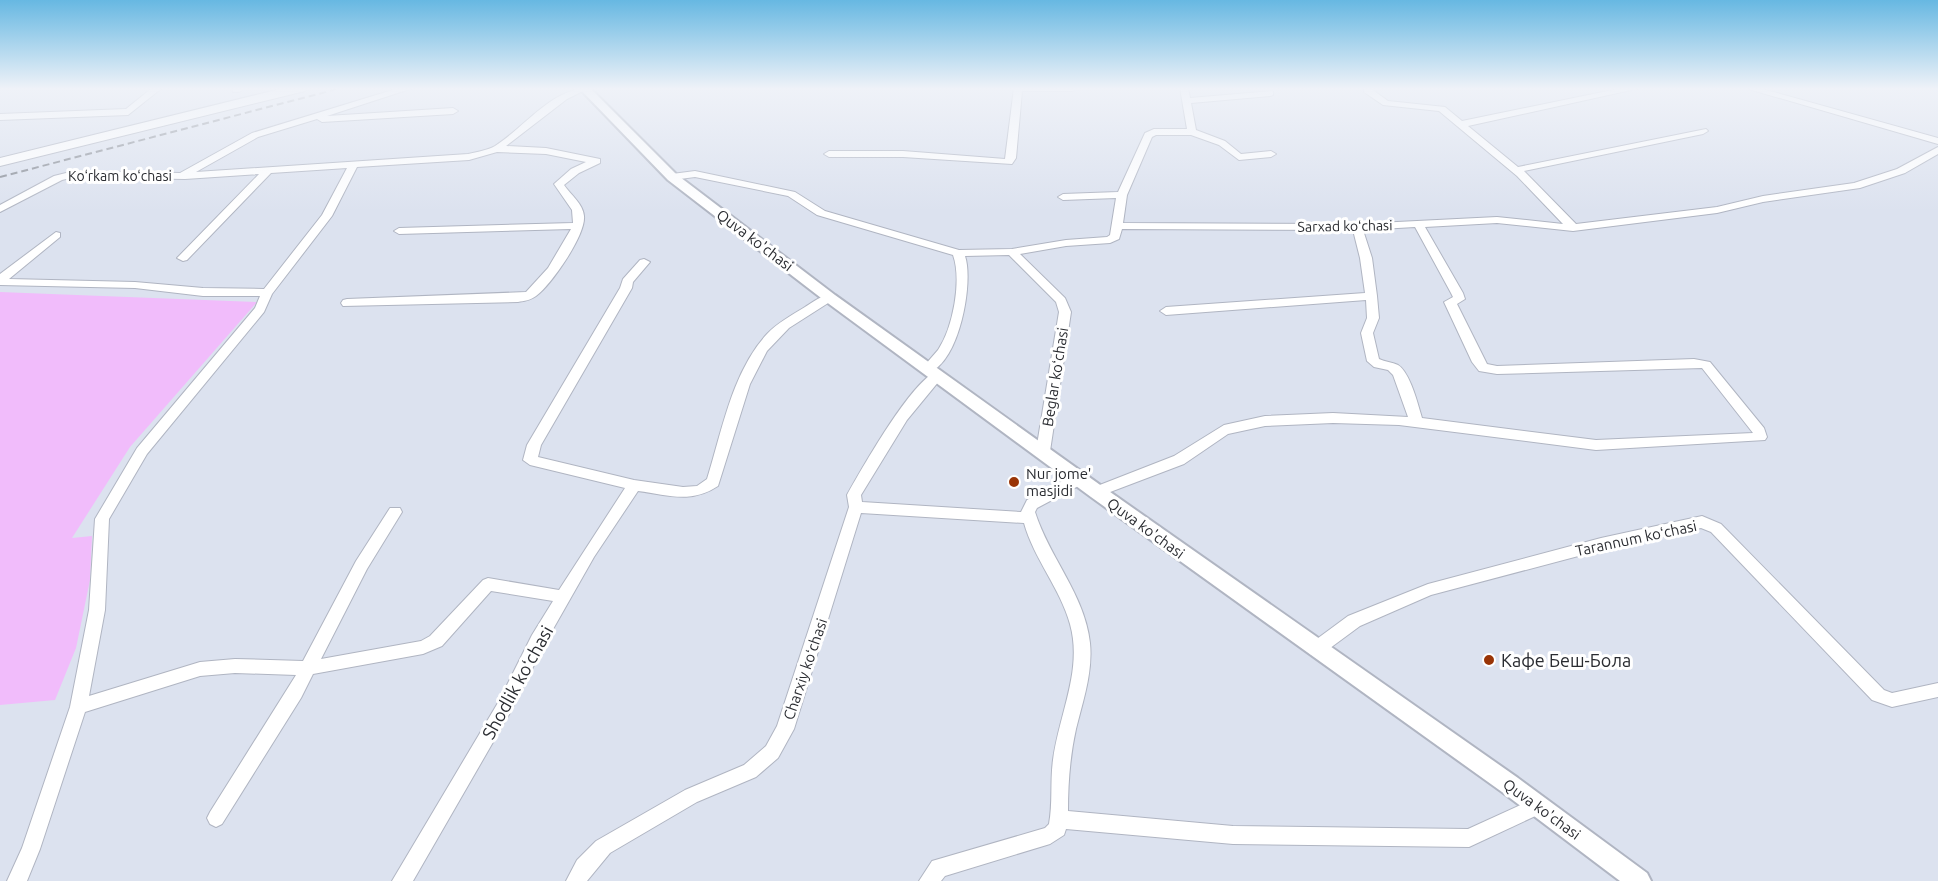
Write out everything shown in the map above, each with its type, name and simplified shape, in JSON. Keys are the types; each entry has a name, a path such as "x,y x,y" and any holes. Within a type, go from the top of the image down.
{"highway":[{"path":"3,159 123,129"}],"main road":[{"name":"Quva ko'chasi","path":"625,129 672,177 830,298 1639,881"}],"street":[{"name":"Koʻrkam koʻchasi","path":"0,209 58,178 74,174 182,176 255,135 272,129"},
{"path":"497,149 523,129"},
{"path":"828,154 903,154 1008,162 1011,158 1015,129"},
{"path":"1468,129 1516,170 1573,228"},
{"path":"1896,129 1938,141"},
{"path":"1516,170 1703,131"},
{"path":"672,177 695,174 791,194 798,201 837,219 958,253 1012,252 1066,243 1110,240 1115,237 1122,195 1131,168 1150,133 1192,132 1222,143 1239,157 1271,154"},
{"path":"182,176 469,157 497,149 546,151 596,161 575,171 559,184 577,208 579,222 562,254 536,290 525,297 451,302 347,303"},
{"name":"Sarxad koʻchasi","path":"1117,226 1357,227 1497,220 1573,228 1717,210 1762,199 1856,186 1901,171 1938,150"},
{"path":"17,881 31,849 78,707 97,610 102,519 142,451 260,309 267,293 345,187 353,165"},
{"path":"183,258 268,171"},
{"path":"1063,197 1122,195"},
{"path":"1097,492 1179,460 1224,430 1265,421 1333,418 1417,423 1596,445 1760,437 1759,431 1706,365 1694,363 1497,370 1483,368 1450,302 1459,299 1457,293 1418,224"},
{"path":"399,231 577,226"},
{"path":"1357,227 1366,258 1371,296 1373,318 1367,333 1373,361 1378,365 1396,369 1417,423"},
{"path":"0,281 56,235"},
{"name":"Beglar koʻchasi","path":"1012,252 1061,301 1065,312 1043,451"},
{"name":"Charxiy koʻchasi","path":"576,881 584,867 603,847 691,796 750,771 772,752 784,729 856,507 854,495 892,430 933,371 944,350 960,303 962,270 958,253"},
{"path":"644,262 627,281 626,288 529,455 536,463 592,473 634,485 683,492 700,491 713,482 749,372 763,346 790,321 830,298"},
{"path":"0,281 135,285 203,292 267,293"},
{"path":"1166,311 1371,296"},
{"path":"929,881 939,868 1050,835 1057,829 1059,776 1081,670 1082,643 1080,628 1054,569 1037,541 1028,509 1032,504 1079,478"},
{"name":"Shodlik koʻchasi","path":"402,881 505,706 538,639 565,597 589,553 634,485"},
{"path":"856,507 1029,518"},
{"path":"216,818 309,668 361,565 395,512"},
{"name":"Tarannum koʻchasi","path":"1316,649 1354,621 1428,590 1601,544 1702,522 1712,525 1723,534 1878,695 1893,700 1938,690"},
{"path":"78,707 200,669 235,666 309,668 430,644 488,584 565,597"},
{"path":"1059,819 1233,835 1469,838 1538,806"}],"shaded area":[{"path":"0,292 257,302 130,447 72,538 92,536 90,580 76,648 55,700 0,705"}],"railway":[{"path":"0,177 183,129"}],"place":[{"name":"Nur jome' masjidi","path":"1014,482"},
{"name":"Кафе Беш-Бола","path":"1489,660"}]}
